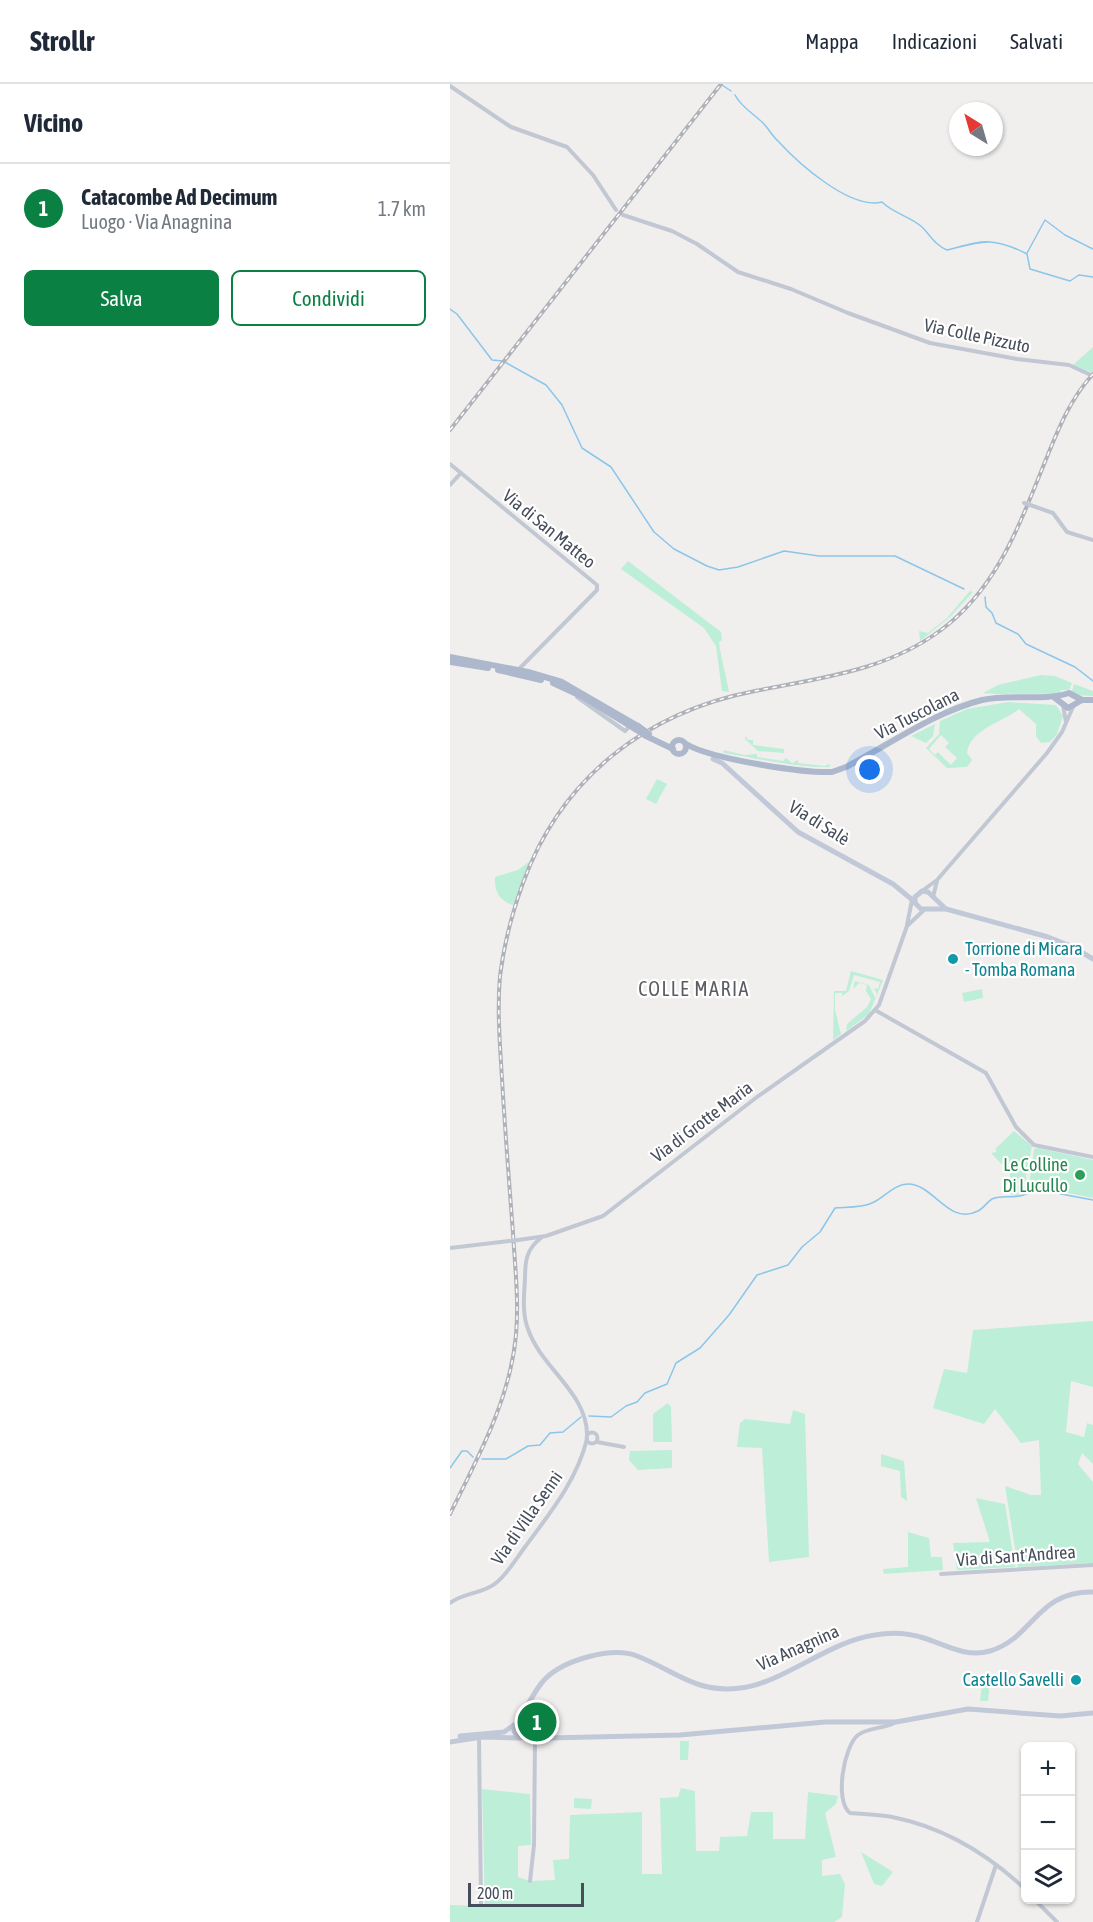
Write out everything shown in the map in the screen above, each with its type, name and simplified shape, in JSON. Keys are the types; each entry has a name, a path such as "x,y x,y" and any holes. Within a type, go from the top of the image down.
{"main road":[{"path":"450,657 518,670 570,686 632,728"},
{"path":"450,662 541,680 567,689 681,754 686,750 686,744 680,740 675,742 648,735"},
{"path":"1062,705 1065,695 1070,693 1082,700 1093,700"},
{"name":"Via Tuscolana","path":"686,744 704,753 725,757 806,770 834,771 966,705 999,697 1055,698 1065,695"},
{"path":"1074,706 1075,697"},
{"path":"1055,698 1062,705 1074,706 1082,700"},
{"path":"672,749 675,742"},
{"name":"Via Tuscolana","path":"681,754 696,754 713,759 725,757"},
{"name":"Via di Salè","path":"713,759 718,760 798,832 893,884 914,903"},
{"path":"946,909 932,896 922,891 917,894 914,903 918,907 946,909 1051,938 1093,959"},
{"path":"926,909 932,896"},
{"name":"Via Anagnina","path":"551,1738 515,1734 514,1731 539,1687 552,1674 568,1666 609,1653 639,1657 694,1684 741,1688 765,1680 848,1643 878,1634 915,1635 966,1652 990,1651 1015,1637 1054,1600 1074,1594 1093,1592"},
{"name":"Via Anagnina","path":"450,1741 479,1737 680,1735 833,1721 896,1722 968,1709 1059,1716 1093,1713"},
{"name":"Via Anagnina","path":"450,1741 475,1733 506,1731 525,1713"}],"street":[{"path":"450,86 514,129 567,147 593,175 616,210"},
{"name":"Via Colle Pizzuto","path":"623,214 660,225 686,237 736,272 790,289 848,313 936,344 1017,359 1069,365 1093,376"},
{"name":"Via di San Matteo","path":"450,464 597,585 597,590 518,670"},
{"path":"450,485 461,473"},
{"path":"1024,503 1053,513 1056,521 1068,532 1093,540"},
{"path":"1062,705 1066,723"},
{"path":"922,891 939,878 1043,756 1066,723 1074,706"},
{"path":"932,896 939,878"},
{"name":"Via di Grotte Maria","path":"450,1248 543,1237 590,1222 607,1213 708,1133 858,1026 875,1010 914,903"},
{"name":"Via di Grotte Maria","path":"906,928 913,918 926,909"},
{"path":"875,1010 985,1072 1016,1127 1034,1145 1093,1157"},
{"name":"Via di Villa Senni","path":"450,1603 463,1595 489,1588 500,1580 555,1506 583,1453 587,1425 581,1408 538,1348 527,1326 526,1259 531,1247 543,1237"},
{"name":"Via di Villa Senni","path":"583,1453 595,1441 593,1432 587,1425"},
{"path":"593,1432 587,1437 624,1447"},
{"name":"Via di Sant'Andrea","path":"942,1574 1093,1565"},
{"path":"896,1722 862,1732 850,1744 841,1796 845,1810 849,1813 891,1816 938,1830 955,1838 996,1865 1021,1886"},
{"path":"479,1737 481,1905"},
{"path":"530,1881 534,1845 535,1738"},
{"path":"977,1922 996,1865"},
{"path":"1040,1904 1057,1922"}],"green space":[{"path":"1093,347 1093,373 1073,365"},
{"path":"628,561 721,632 722,640 719,642 729,692 722,691 716,646 704,628 621,569"},
{"path":"970,591 973,592 950,617 920,641 919,631 928,633 947,618"},
{"path":"1041,675 1055,676 1072,683 1069,690 1062,690 1057,694 983,693 998,685"},
{"path":"1074,684 1093,691 1093,696 1074,695 1072,691"},
{"path":"1008,702 1056,705 1063,716 1057,734 1050,742 1041,743 1036,736 1036,724 1019,709 974,738 967,753 972,760 967,767 947,768 926,748 939,734 940,721 967,709","holes":["941,735 949,743 945,747 957,758 951,765 938,752 935,755 929,749"]},
{"path":"935,724 933,736 926,743 911,736"},
{"path":"746,736 748,740 753,740 753,745 784,749 784,753 758,751 745,739"},
{"path":"724,750 744,755 757,754 757,757 783,761 786,758 792,763 798,760 798,763 825,766 829,764 830,767 776,762 723,753"},
{"path":"657,779 667,784 656,804 646,799"},
{"path":"530,861 513,905 504,901 495,887 495,877 518,870"},
{"path":"851,971 883,980 869,1014 846,1031 847,1024 867,1007 871,999 866,991 867,985 859,983 853,989 855,981 869,985 875,998 877,994 874,988 878,989 880,982 854,975 849,991 842,996 842,993 835,993 835,1010 841,1034 833,1040 834,991 846,991"},
{"path":"982,989 983,998 964,1002 962,993"},
{"path":"1014,1131 1032,1146 1026,1176 1027,1189 1018,1195 1010,1194 1010,1173 991,1153 996,1152 996,1148"},
{"path":"1034,1149 1093,1160 1093,1198 1063,1192 1046,1182 1033,1183 1029,1187"},
{"path":"1093,1321 1093,1387 1071,1381 1066,1432 1084,1437 1087,1423 1093,1425 1093,1464 1082,1453 1078,1464 1093,1482 1093,1563 1018,1567 1005,1486 1031,1495 1041,1495 1039,1440 1021,1443 995,1409 984,1424 933,1408 944,1369 967,1373 973,1330"},
{"path":"668,1403 671,1407 672,1442 653,1442 653,1414"},
{"path":"793,1410 805,1414 809,1557 769,1562 762,1448 737,1447 740,1423 745,1419 790,1424"},
{"path":"672,1450 672,1468 638,1470 629,1460 630,1451"},
{"path":"881,1454 904,1461 907,1501 901,1497 900,1471 881,1466"},
{"path":"976,1498 1005,1504 1015,1567 957,1570 953,1543 990,1542"},
{"path":"908,1532 929,1538 931,1557 942,1557 943,1570 884,1574 883,1569 908,1567"},
{"path":"982,1681 990,1682 988,1701 980,1701"},
{"path":"680,1741 689,1741 688,1760 680,1760"},
{"path":"681,1788 695,1791 696,1851 719,1851 720,1837 747,1836 751,1812 773,1812 773,1839 805,1839 808,1792 838,1796 836,1804 825,1813 836,1857 822,1860 822,1876 840,1874 845,1884 842,1917 834,1922 450,1922 450,1905 485,1906 482,1789 530,1794 531,1845 518,1846 518,1877 530,1881 555,1880 553,1860 569,1859 570,1815 642,1812 642,1874 662,1874 660,1798 678,1797"},
{"path":"574,1798 592,1799 591,1809 574,1808"},
{"path":"861,1852 893,1872 882,1886 874,1884"}],"waterway":[{"path":"722,85 731,91"},
{"path":"735,95 811,172 840,192 855,199 869,203 882,202 917,223 943,248 947,250 978,243 996,242 1027,254 1030,269 1070,281 1079,275 1093,277"},
{"path":"1027,253 1045,220 1065,235 1093,249"},
{"path":"450,309 457,314 492,360 503,361 546,385 562,405 582,448 611,467 654,532 674,549 719,570 738,567 784,551 819,556 895,556 964,589"},
{"path":"985,597 986,607 992,613 996,623 1018,634 1026,644 1075,667 1093,681"},
{"path":"589,1416 611,1417 626,1406 637,1402 645,1393 667,1384 676,1363 700,1348 729,1315 757,1275 788,1265 802,1247 820,1232 835,1208 868,1205 898,1186 908,1184 926,1190 950,1209 967,1214 980,1210 992,1199 1028,1193"},
{"path":"1030,1192 1047,1186 1061,1194 1093,1200"},
{"path":"482,1459 506,1459 528,1446 540,1445 550,1433 563,1432 581,1417"},
{"path":"450,1468 462,1451 467,1451 473,1457"}],"railway":[{"path":"450,430 721,84"},
{"path":"450,1514 491,1428 513,1359 517,1310 500,1053 499,989 512,917 539,845 560,812 584,782 612,756 644,733 678,715 715,701 828,677 875,664 920,644 961,613 978,594 1006,551 1028,505 1066,413 1093,374"}],"place":[{"name":"Torrione di Micara - Tomba Romana","path":"953,959"},
{"name":"Le Colline Di Lucullo","path":"1080,1175"},
{"name":"Castello Savelli","path":"1076,1680"},
{"name":"Catacombe Ad Decimum","path":"537,1722"}],"district":[{"name":"COLLE MARIA","path":"694,989"}]}
